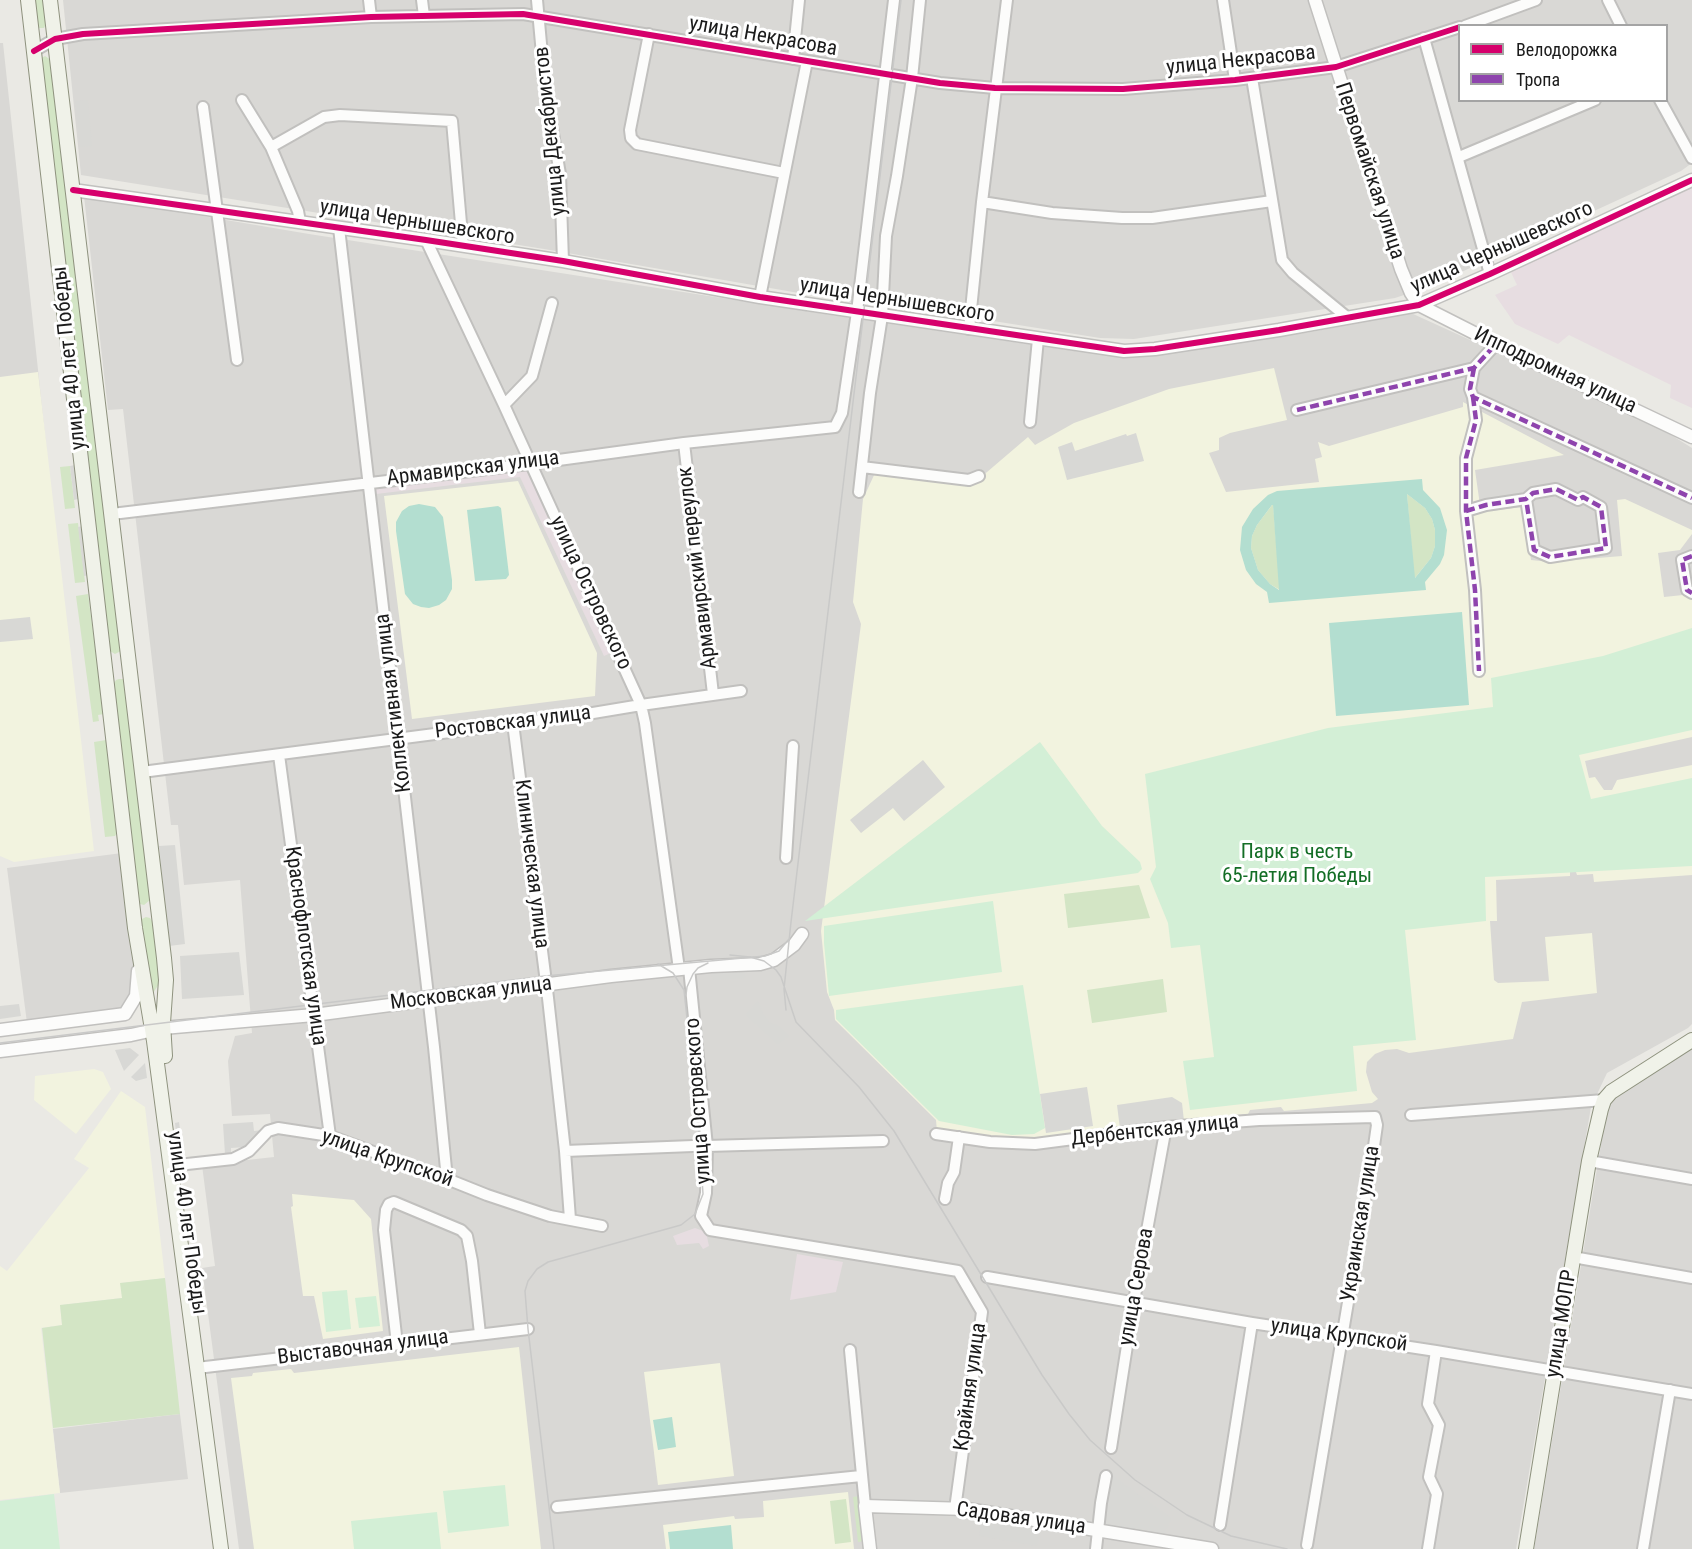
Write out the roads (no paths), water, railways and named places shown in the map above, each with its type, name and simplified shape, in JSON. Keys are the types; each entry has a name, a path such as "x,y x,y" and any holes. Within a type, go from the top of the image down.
{"main road":[{"name":"улица 40 лет Победы","path":"28,0 138,953 158,1029 178,1165 221,1549"},
{"name":"улица 40 лет Победы","path":"50,0 166,980 158,1029 158,1068 228,1549"},
{"path":"31,24 33,32 43,37 52,32 53,24"},
{"path":"35,67 37,56 48,51 53,54 58,66"},
{"path":"104,650 112,660 118,660 125,654 127,647"},
{"path":"108,687 113,675 118,673 123,673 131,684"},
{"path":"132,899 140,907 147,908 156,896"},
{"path":"1604,1100 1621,1084 1692,1040"},
{"name":"улица МОПР","path":"1526,1549 1589,1161 1604,1100"}],"street":[{"path":"369,0 370,17"},
{"path":"422,0 424,16"},
{"name":"улица Декабристов","path":"537,0 544,87 560,174 563,261"},
{"path":"793,59 799,0"},
{"path":"857,312 894,0"},
{"path":"860,492 870,393 882,316 886,236 912,78 920,0"},
{"path":"969,329 995,88 1007,0"},
{"path":"1223,0 1235,80"},
{"name":"Первомайская улица","path":"1315,0 1401,269 1419,305"},
{"path":"1470,24 1536,0"},
{"path":"1608,0 1620,24"},
{"name":"улица Некрасова","path":"55,39 83,34 370,17 523,14 940,83 995,88 1123,89 1235,80 1336,67 1458,28"},
{"path":"649,34 630,130 631,138 637,144 784,174"},
{"path":"1424,38 1490,274"},
{"path":"34,51 55,39"},
{"path":"760,297 807,62"},
{"path":"1252,78 1282,260 1293,273 1348,318"},
{"path":"242,100 271,147 300,222"},
{"path":"1459,157 1590,102"},
{"path":"1661,102 1692,158"},
{"path":"203,107 237,360"},
{"path":"271,147 324,117 340,115 452,121 463,246"},
{"name":"улица Чернышевского","path":"73,190 426,240 563,261 760,297 1124,351 1155,350 1419,305 1692,180"},
{"path":"982,202 1052,213 1152,218 1272,201"},
{"name":"Коллективная улица","path":"339,228 429,1000 447,1179"},
{"name":"улица Островского","path":"426,240 641,705 684,969 707,1146 706,1193 701,1216 710,1230 958,1270"},
{"path":"504,405 532,376 552,303"},
{"name":"Ипподромная улица","path":"1419,305 1692,437"},
{"name":"Армавирская улица","path":"112,514 530,464 684,443 835,427 842,413 857,312"},
{"path":"1030,422 1038,339"},
{"path":"1479,671 1466,511 1466,458 1476,420 1470,390 1474,368 1496,344"},
{"path":"1297,410 1474,368"},
{"path":"1473,397 1692,498"},
{"name":"Армавирский переулок","path":"684,443 713,694"},
{"path":"862,467 969,480 979,476"},
{"path":"1466,511 1486,505 1526,499 1533,493 1556,489 1578,500 1583,497 1600,507 1606,548 1550,557 1534,550 1526,499"},
{"path":"1692,556 1682,560 1687,590 1692,593"},
{"name":"Ростовская улица","path":"142,772 616,710 741,691"},
{"name":"Клиническая улица","path":"513,723 546,985 565,1151 570,1219"},
{"path":"786,858 793,746"},
{"name":"Краснофлотская улица","path":"279,755 330,1136"},
{"name":"Московская улица","path":"0,1051 130,1035 158,1029 314,1015 684,969 753,965 774,960 794,945 802,934"},
{"path":"0,1029 125,1014 138,988 138,953"},
{"path":"130,1035 146,1042 158,1068"},
{"path":"1411,1115 1604,1100"},
{"name":"Дербентская улица","path":"936,1134 1035,1144 1166,1127 1259,1120 1375,1117"},
{"name":"Украинская улица","path":"1307,1545 1372,1160 1377,1125 1375,1117"},
{"name":"улица Серова","path":"1111,1448 1134,1301 1166,1127"},
{"name":"улица Крупской","path":"178,1165 233,1159 249,1151 268,1131 278,1128 330,1136 487,1196 550,1215 602,1226"},
{"path":"945,1199 948,1183 954,1172 959,1137"},
{"path":"707,1146 883,1141"},
{"path":"565,1151 693,1146"},
{"path":"1589,1161 1692,1179"},
{"path":"397,1344 384,1230 386,1210 394,1202 461,1230 467,1236 480,1334"},
{"path":"1573,1257 1692,1278"},
{"name":"Крайняя улица","path":"955,1509 982,1312 958,1270"},
{"name":"улица Крупской","path":"987,1277 1252,1323 1692,1394"},
{"path":"1220,1525 1252,1323"},
{"name":"Выставочная улица","path":"201,1367 528,1329"},
{"path":"850,1350 870,1549"},
{"path":"1428,1549 1437,1494 1429,1477 1438,1425 1428,1404 1436,1351"},
{"path":"1643,1549 1670,1390"},
{"path":"557,1507 861,1476"},
{"path":"1096,1549 1106,1476"},
{"name":"Садовая улица","path":"865,1506 982,1511 1212,1549"}],"tram line":[{"path":"786,1010 784,989 791,922 901,0"},
{"path":"0,1043 545,976 765,956 779,951 789,939"},
{"path":"730,955 764,961 776,970 781,977 796,1022 859,1087 894,1131 1042,1375 1090,1440 1135,1480 1187,1515 1231,1536 1287,1549"},
{"path":"686,995 693,974 698,968 708,963"},
{"path":"554,1549 528,1329 525,1291 528,1281 537,1269 548,1262 681,1225 695,1214 703,1194 684,990 673,973 658,964"}],"park label":[{"name":"Парк в честь 65-летия Победы","path":"1297,865"}]}
